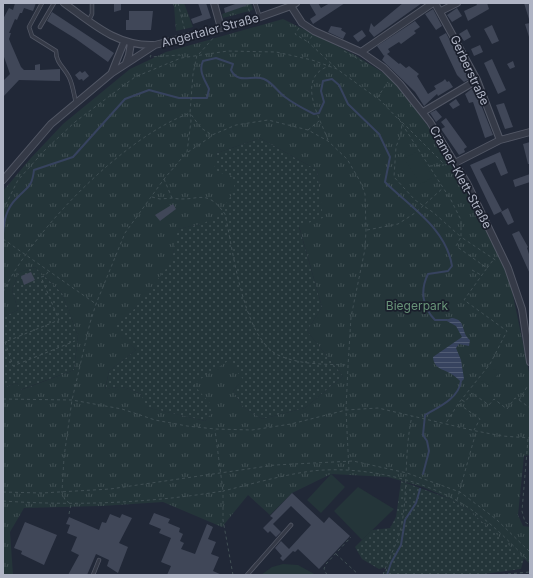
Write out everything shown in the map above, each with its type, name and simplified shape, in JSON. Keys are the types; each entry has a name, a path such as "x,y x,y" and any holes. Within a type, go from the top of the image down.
{"street":[{"path":"64,3 112,36 124,42 154,45"},
{"path":"214,3 221,28"},
{"path":"360,52 434,3"},
{"name":"Gerberstraße","path":"434,3 441,11 477,80 500,140"},
{"path":"441,11 458,3"},
{"name":"Angertaler Straße","path":"3,180 51,124 112,73 154,45 260,18 294,5"},
{"name":"Cramer-Klett-Straße","path":"294,5 302,23 314,32 360,52 384,68 423,112 456,163 500,249 522,309 530,362"},
{"path":"112,73 124,42"},
{"path":"126,63 130,55 132,43"},
{"path":"423,112 477,80"},
{"path":"456,163 500,140 530,132"}],"lane":[{"path":"42,3 29,28 32,36 56,51 56,57 69,77 76,103"},
{"path":"40,26 54,3"},
{"path":"89,20 92,14 92,3"},
{"path":"255,3 260,18"},
{"path":"247,575 291,525"},
{"path":"92,575 99,560"}],"path":[{"path":"178,3 186,37"},
{"path":"247,3 252,20"},
{"path":"302,23 295,34 308,42 336,69 377,99 402,123 430,166 461,220 461,236 456,246 487,268"},
{"path":"187,152 191,121 190,113 193,74 198,55 221,28"},
{"path":"308,42 314,32"},
{"path":"154,45 150,57 180,55 181,58"},
{"path":"340,49 370,66"},
{"path":"3,210 18,180 45,150 75,122 135,77 181,58 228,51 276,52 312,60 336,69"},
{"path":"328,141 316,110 311,90 313,80 318,72 329,66 330,63"},
{"path":"377,99 390,80 391,82"},
{"path":"190,113 202,128 212,135"},
{"path":"3,292 11,275 25,255 67,203 132,145 177,118 190,113"},
{"path":"396,116 402,120 445,165"},
{"path":"72,504 65,500 62,492 72,400 96,304 126,233 164,179 187,152 212,135 236,125 268,120 308,130 328,141 347,159 360,181 365,194 366,230 364,249 351,317 348,366 346,410 350,461 349,471"},
{"path":"308,130 320,121"},
{"path":"402,123 401,134 396,147 394,177 415,200 423,204 461,236 494,259 464,300 507,331 490,364 458,404 446,424"},
{"path":"430,166 452,164 448,161"},
{"path":"164,179 172,198"},
{"path":"366,230 398,224 415,213 423,204 443,188"},
{"path":"151,197 160,200 172,198 209,198 217,204 224,214 245,303 253,324 269,349 293,360 311,364 348,366"},
{"path":"4,239 48,272 96,304"},
{"path":"472,270 481,276"},
{"path":"48,272 41,278 59,320 4,342 13,366 75,342"},
{"path":"518,400 527,387 530,386"},
{"path":"462,400 466,402 472,393 489,405 494,399 507,409 515,398 530,408"},
{"path":"3,399 72,400 122,409 168,422 215,429 252,430 291,424 346,410 378,408 476,431 529,438 522,511 525,522 530,525"},
{"path":"458,404 480,419 473,430"},
{"path":"383,575 398,540 407,481 408,432 412,416"},
{"path":"215,429 223,491 224,520 233,575"},
{"path":"457,501 476,431"},
{"path":"3,492 62,492 110,489 275,465 350,461 407,473 460,492 496,519 530,552"},
{"path":"3,501 72,504 141,502 223,491 312,471 378,473 423,486 457,501 476,512 530,562"},
{"path":"69,514 72,504"},
{"path":"326,575 324,569 326,564 351,537"},
{"path":"336,554 359,575"},
{"path":"496,575 530,572"}],"green space":[{"path":"172,3 184,3 193,27 176,31 174,6"},
{"path":"243,3 251,3 253,10 223,18 222,14 244,6"},
{"name":"Biegerpark","path":"283,19 355,55 390,77 418,112 445,151 494,241 511,286 530,377 530,455 524,456 518,515 523,526 530,527 530,564 470,511 450,499 423,487 388,477 331,474 292,493 270,515 248,495 222,527 163,502 102,506 24,508 10,532 13,575 3,575 3,388 17,383 21,390 74,370 78,336 62,293 35,267 19,272 12,290 18,310 3,317 3,191 30,159 63,124 130,69 166,52","holes":["260,138 317,170 323,218 299,226 322,307 307,331 343,376 305,408 262,419 243,407 233,391 243,379 228,361 193,384 215,409 205,421 146,407 141,394 127,388 116,387 105,389 109,371 136,350 115,327 135,308 169,265 173,254 178,229 201,224 218,217 235,189 232,176 214,171 217,153"]},
{"path":"260,138 317,170 324,218 299,227 322,307 307,331 343,376 305,408 262,419 243,407 233,391 243,379 205,421 145,407 141,394 127,389 115,387 105,390 109,371 136,350 114,327 135,308 173,254 177,229 201,224 217,153"},
{"path":"417,151 433,177 421,184 404,159"},
{"path":"35,267 62,293 78,336 74,370 20,390 17,383 3,388 3,317 18,310 12,290 19,272"},
{"path":"490,366 499,373 489,386 479,379"},
{"path":"331,474 345,487 321,513 307,500"},
{"path":"401,481 450,499 470,511 524,558 521,569 477,575 384,575 387,567 379,569 362,559 355,547 372,530 390,528 396,517"},
{"path":"358,487 394,509 362,540 334,511"},
{"path":"283,564 298,565 316,575 261,575 272,567"}],"water":[{"path":"452,318 460,321 467,337 470,340 469,346 459,344 456,348 461,360 464,379 461,382 450,373 440,369 435,364 433,357 462,337 456,326 445,320"}],"building":[{"path":"15,3 36,3 33,11 24,8 17,20 15,19 9,33 11,33 9,39 21,67 24,70 35,70 35,65 40,64 40,70 60,69 60,81 19,80 3,97 3,81 10,74 3,54 3,19 9,8 13,10"},
{"path":"114,3 121,3 121,10 114,12"},
{"path":"198,3 206,3 211,18 193,24 191,19 202,15"},
{"path":"238,3 251,4 225,13 224,8"},
{"path":"309,3 318,3 321,8 330,3 345,3 313,24 310,19 316,15"},
{"path":"403,3 422,3 374,37 369,31 371,23 374,27"},
{"path":"476,3 487,3 489,9 468,21 464,11 477,5"},
{"path":"524,3 530,3 529,19"},
{"path":"457,8 462,16 452,22 447,15"},
{"path":"433,9 442,26 436,30 425,14"},
{"path":"129,11 153,11 151,30 126,30 126,20 129,20"},
{"path":"52,12 114,53 108,62 76,39 47,21"},
{"path":"415,21 420,27 414,31 416,33 401,44 399,42 388,49 390,52 387,54 399,64 400,63 406,68 409,66 419,74 417,76 428,94 436,89 434,86 445,79 447,82 449,81 453,87 438,96 437,94 424,106 415,92 382,60 385,55 384,56 377,46"},
{"path":"530,23 530,37 529,37 525,24"},
{"path":"492,25 499,41 492,44 484,29"},
{"path":"331,26 342,28 341,30 346,33 343,39 328,32"},
{"path":"467,29 471,37 464,41 459,34"},
{"path":"362,30 366,36 358,42 353,36"},
{"path":"446,33 470,79 464,82 457,75 439,37"},
{"path":"480,45 483,52 474,56 471,49"},
{"path":"492,59 506,90 498,94 484,63"},
{"path":"513,61 515,67 510,69 507,64"},
{"path":"80,71 82,73 85,71 89,76 83,81 82,79 79,80 75,75"},
{"path":"474,87 493,135 485,138 473,102 469,103 465,94"},
{"path":"456,99 460,105 453,109 449,104"},
{"path":"504,103 513,127 505,129 496,105"},
{"path":"436,110 442,117 436,122 430,113"},
{"path":"446,118 467,147 464,149 465,152 459,155 441,129 445,127 441,122"},
{"path":"530,142 530,164 528,164 523,144"},
{"path":"500,152 508,173 501,176 495,162 480,169 502,211 494,215 470,165"},
{"path":"530,174 530,182 515,187 513,180"},
{"path":"173,204 176,209 160,221 155,215"},
{"path":"508,208 514,222 508,225 501,212"},
{"path":"519,231 528,247 530,257 530,274 512,234"},
{"path":"31,272 35,280 24,285 21,276"},
{"path":"292,493 324,523 329,517 350,536 319,569 298,549 295,552 293,551 283,561 280,558 282,556 275,548 281,541 289,549 311,525 291,506 273,524 281,532 276,537 270,531 268,533 263,528 273,518 270,516"},
{"path":"154,513 170,519 168,523 180,528 179,532 183,534 180,541 184,543 181,549 195,554 207,524 213,527 208,539 216,542 211,554 219,557 213,571 222,575 167,575 171,566 161,562 171,538 159,533 161,529 149,524"},
{"path":"110,514 120,518 122,514 132,518 119,543 128,547 118,573 107,566 109,560 96,554 87,575 68,575 79,555 71,551 77,537 67,533 70,525 66,524 69,517 99,530 102,522 106,523"},
{"path":"25,522 57,535 44,565 21,554 22,551 14,548"}],"waterway":[{"path":"3,234 8,211 30,184 34,170 73,157 125,99 149,90 179,98 207,98 209,89 201,68 203,61 216,58 233,64 231,70 238,77 264,79 288,100 314,114 319,113 324,102 321,91 323,81 332,79 339,85 348,104 379,134 390,157 385,182 426,219 443,240 452,266 448,271 428,274 425,280 423,292 427,310 435,320 447,320"},
{"path":"423,474 429,451 427,441 423,435 425,415 448,401 456,392 461,381"},
{"path":"387,575 391,563 401,545 405,520 416,503 420,489"}]}
